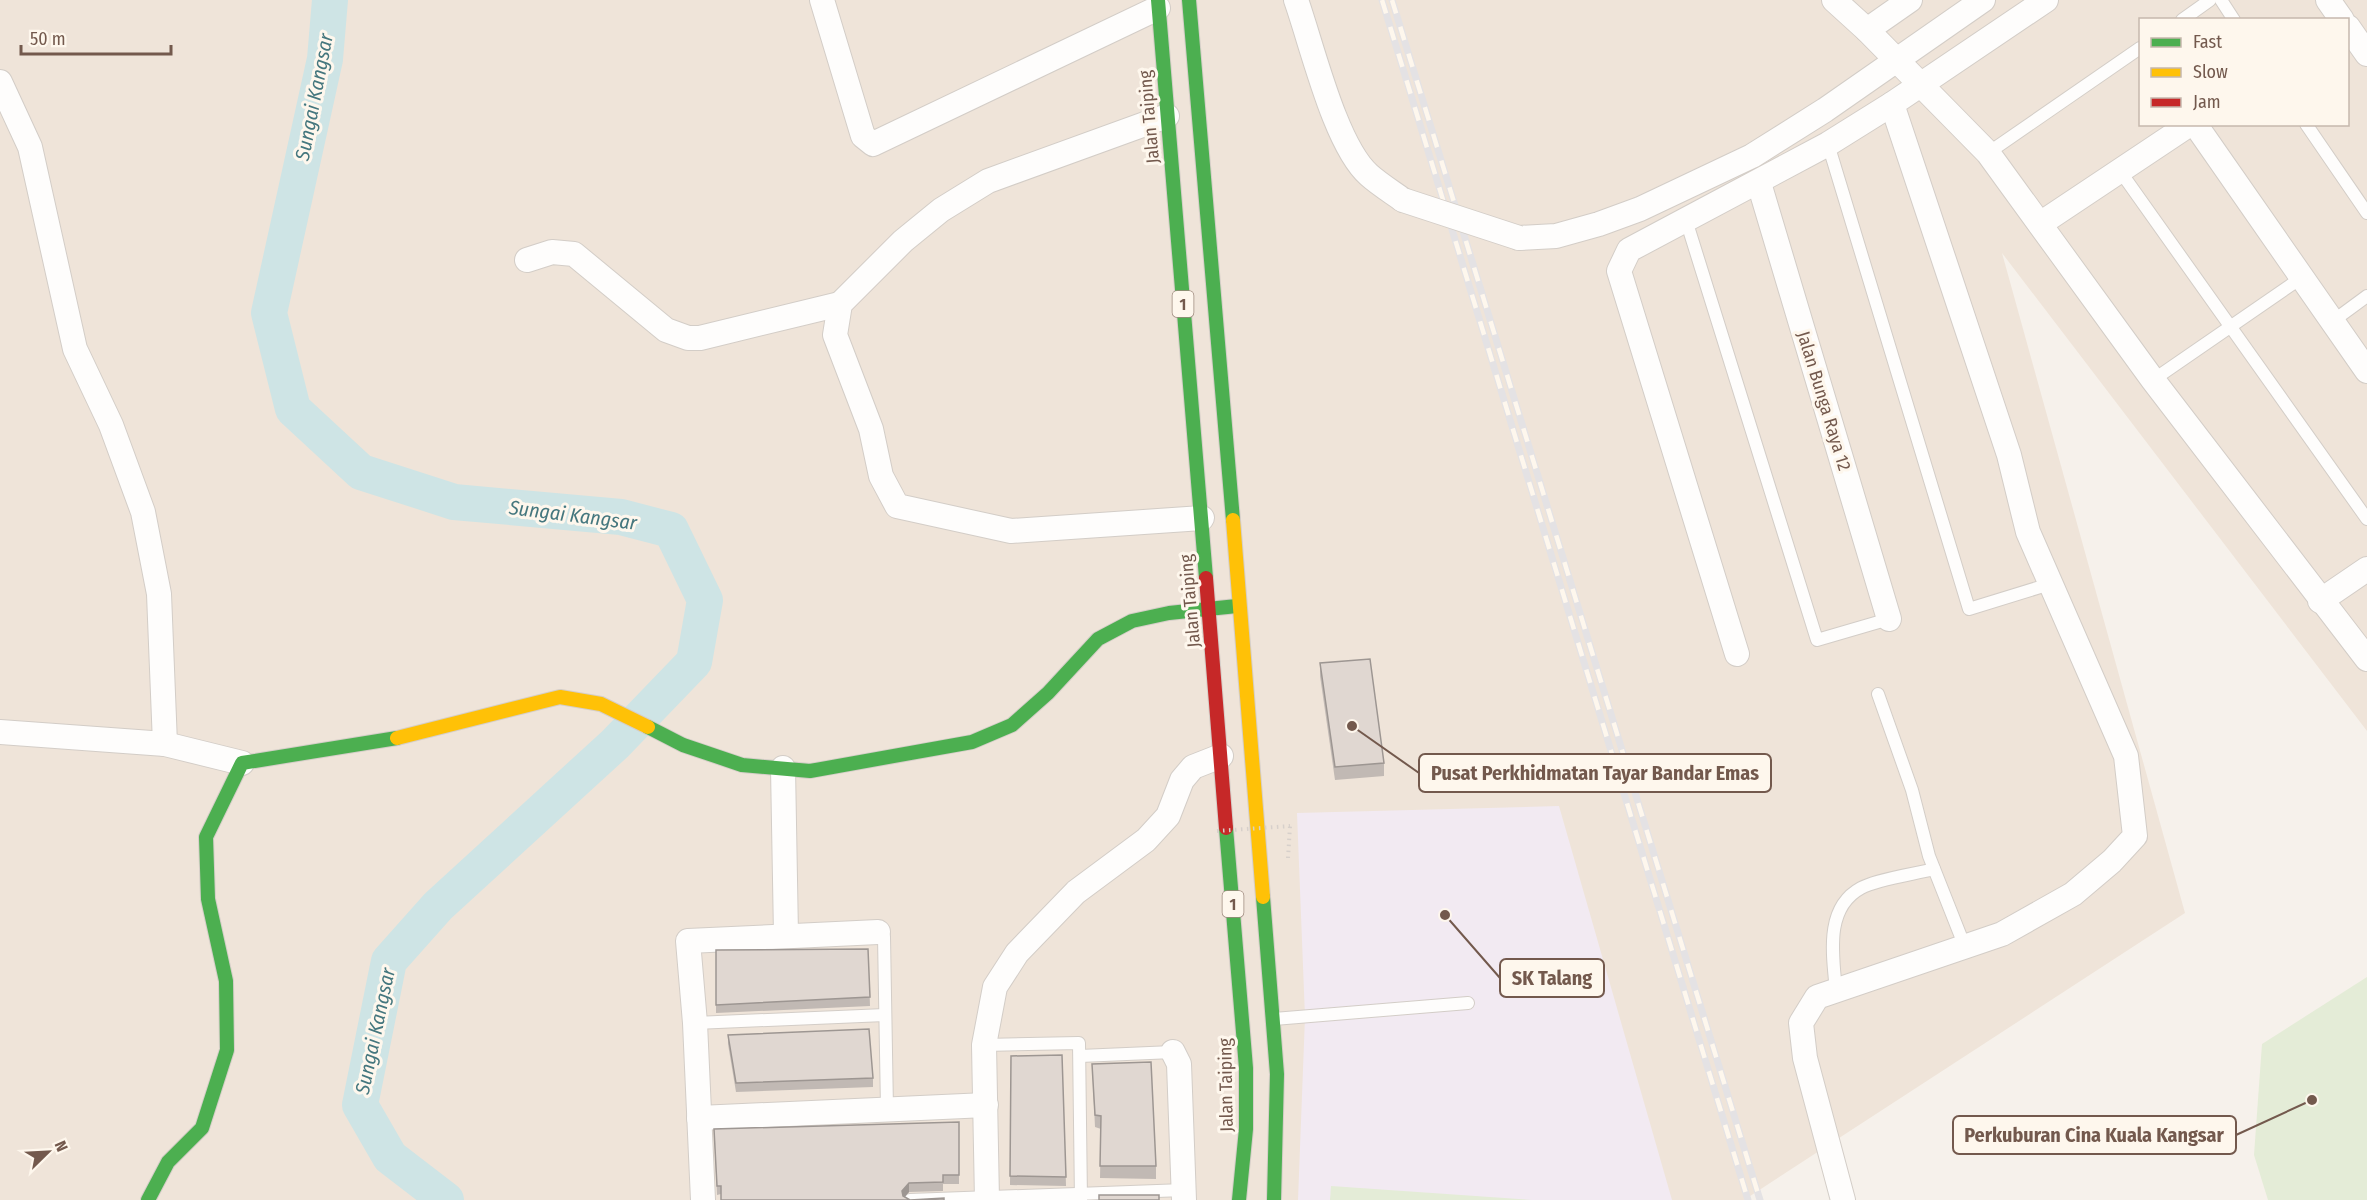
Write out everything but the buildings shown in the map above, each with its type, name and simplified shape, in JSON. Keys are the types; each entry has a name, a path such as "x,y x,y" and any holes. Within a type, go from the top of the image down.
{"main road":[{"name":"Jalan Taiping","path":"1158,4 1221,756 1258,1020 1277,1074 1274,1200"},
{"name":"Jalan Taiping","path":"1191,4 1240,606 1258,1020 1246,1068 1246,1129 1239,1200"},
{"path":"148,1200 168,1162 202,1128 227,1050 226,981 208,899 206,837 242,763 379,742 560,697 601,704 683,745 742,765 810,771 972,742 1012,725 1048,693 1098,639 1132,621 1169,613 1240,606"}],"street":[{"path":"822,0 863,136 873,144 1158,4"},
{"path":"1296,0 1328,97 1350,147 1367,174 1403,200 1519,238 1556,236 1599,224 1640,209 1752,156 1825,110 1983,0"},
{"path":"1834,0 1923,85 1988,153 2153,381 2320,601 2367,659"},
{"path":"1867,30 1910,0"},
{"path":"1737,654 1619,271 1629,250 1759,183 1828,144 1923,85 2046,0"},
{"path":"2328,0 2341,18"},
{"path":"2349,28 2367,54"},
{"path":"0,81 30,147 75,349 111,425 143,512 159,594 165,744"},
{"path":"1843,1200 1805,1058 1801,1023 1817,997 2002,934 2073,894 2112,861 2135,836 2126,756 2028,532 2009,455 1892,104"},
{"path":"527,260 552,252 574,254 666,330 688,338 700,338 840,304 903,242 934,216 988,181 1167,116"},
{"path":"2040,224 2187,126"},
{"path":"2196,126 2367,371"},
{"name":"Jalan Bunga Raya 12","path":"1759,183 1889,619"},
{"path":"840,304 835,335 871,429 881,476 897,506 1011,531 1202,518"},
{"path":"2320,601 2367,569"},
{"path":"0,732 165,744 242,763"},
{"path":"988,1199 984,1045 996,987 1017,953 1076,892 1146,840 1168,816 1182,780 1193,766 1221,756"},
{"path":"783,768 786,935"},
{"path":"703,1200 695,1023 688,941 878,932"},
{"path":"1173,1052 1179,1064 1184,1195"},
{"path":"699,1118 986,1105"}],"lane":[{"path":"2185,18 2210,0"},
{"path":"2221,0 2233,18"},
{"path":"1988,153 2139,49"},
{"path":"2307,126 2367,213"},
{"path":"1828,144 1969,609 2050,584"},
{"path":"2120,171 2229,328 2367,519"},
{"path":"1686,220 1817,640 1889,619"},
{"path":"2153,381 2301,278"},
{"path":"2332,321 2367,296"},
{"path":"1878,694 1912,790 1934,869 1965,947"},
{"path":"1836,991 1833,948 1836,914 1848,899 1862,888 1934,869"},
{"path":"878,932 883,933 884,938 887,1110"},
{"path":"1258,1020 1468,1003"},
{"path":"695,1023 885,1015"},
{"path":"984,1045 1079,1043 1081,1197"},
{"path":"1080,1056 1173,1052"},
{"path":"910,1200 1184,1195"}],"path":[{"path":"1217,831 1290,826 1288,861"}],"shaded area":[{"path":"0,0 2367,0 2367,731 2002,253 2185,913 1744,1200 0,1200"},
{"path":"1559,806 1672,1200 1298,1200 1305,1017 1297,813"}],"green space":[{"path":"2367,977 2367,1200 2268,1200 2254,1155 2262,1044"},
{"path":"1331,1186 1532,1200 1330,1200"}],"waterway":[{"name":"Sungai Kangsar","path":"330,0 325,59 269,313 293,409 361,472 454,502 621,517 671,530 705,600 694,662 615,744 438,906 389,961 360,1105 390,1157 446,1200"}],"railway":[{"path":"1382,0 1748,1200"},
{"path":"1392,0 1760,1200"}],"traffic: fast":[{"path":"1158,0 1206,578"},
{"path":"1189,0 1233,520"},
{"path":"648,727 683,745 742,765 810,771 972,742 1012,725 1048,693 1098,639 1132,621 1169,613 1237,606"},
{"path":"148,1200 168,1162 202,1128 227,1050 226,981 208,899 206,837 242,763 397,738"},
{"path":"1226,828 1246,1068 1246,1129 1239,1200"},
{"path":"1263,897 1277,1074 1274,1200"}],"traffic: slow":[{"path":"1233,520 1263,897"},
{"path":"397,738 560,697 601,704 648,727"}],"traffic: jam":[{"path":"1206,578 1226,828"}],"place":[{"name":"Pusat Perkhidmatan Tayar Bandar Emas","path":"1352,726"},
{"name":"SK Talang","path":"1445,915"},
{"name":"Perkuburan Cina Kuala Kangsar","path":"2312,1100"}]}
